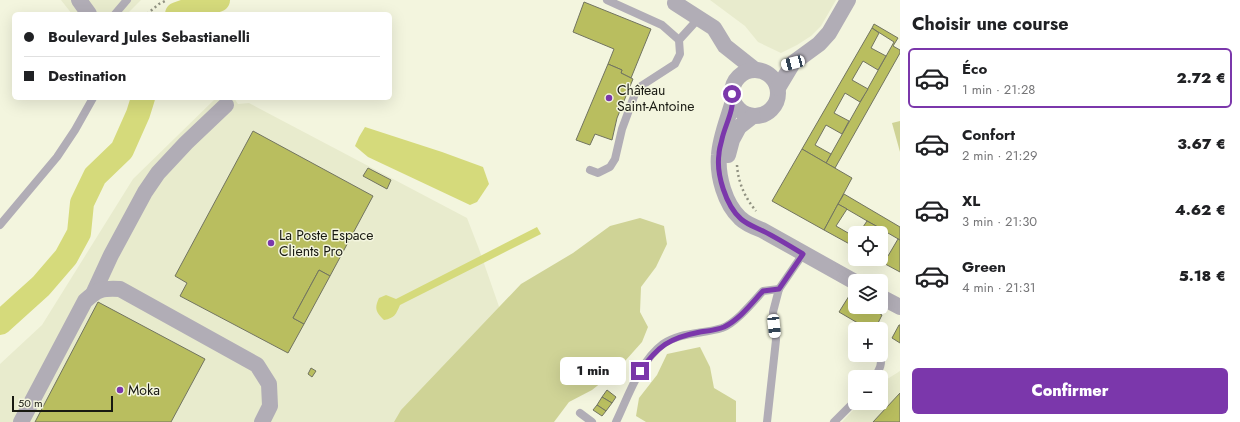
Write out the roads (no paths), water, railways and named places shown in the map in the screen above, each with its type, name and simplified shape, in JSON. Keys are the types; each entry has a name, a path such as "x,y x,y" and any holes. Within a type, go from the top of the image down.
{"street":[{"path":"79,0 88,12"},
{"path":"778,88 793,63 819,44 829,33 848,0"},
{"path":"673,1 714,28 725,46 735,81"},
{"path":"725,46 773,78 778,88 776,102 766,113 760,115 752,116 741,111 733,101"},
{"path":"793,63 743,73 735,81 732,88 733,101 718,155 724,191 731,207 740,218 748,224 762,230 803,254 850,274"},
{"path":"93,294 111,255 145,192 158,173 186,143 226,105"},
{"path":"752,116 740,127 732,140 728,157 728,168 731,186 737,201 762,230"},
{"path":"21,422 85,301 93,294 105,288 120,289 257,365 269,384 270,406 262,422"},
{"path":"888,301 900,307"}],"lane":[{"path":"117,12 127,0"},
{"path":"590,170 598,173 610,167 615,159 622,129 636,91 641,86 675,64 680,54 678,40 662,25 607,0"},
{"path":"678,40 699,18"},
{"path":"0,225 57,157 93,100"},
{"path":"767,422 776,340 773,312 779,289 803,254"},
{"path":"616,422 640,371 650,357 663,345 671,340 694,333 723,328 741,315 763,291 779,289"},
{"path":"834,422 848,408"},
{"path":"580,413 592,422"}],"waterway":[{"path":"183,12 218,0"},
{"path":"0,323 41,286 66,257 79,233 82,203 95,176 122,150 138,114 142,100"}],"place":[{"name":"Château Saint-Antoine","path":"609,98"},
{"name":"La Poste Espace Clients Pro","path":"271,243"},
{"name":"Moka","path":"120,390"}]}
